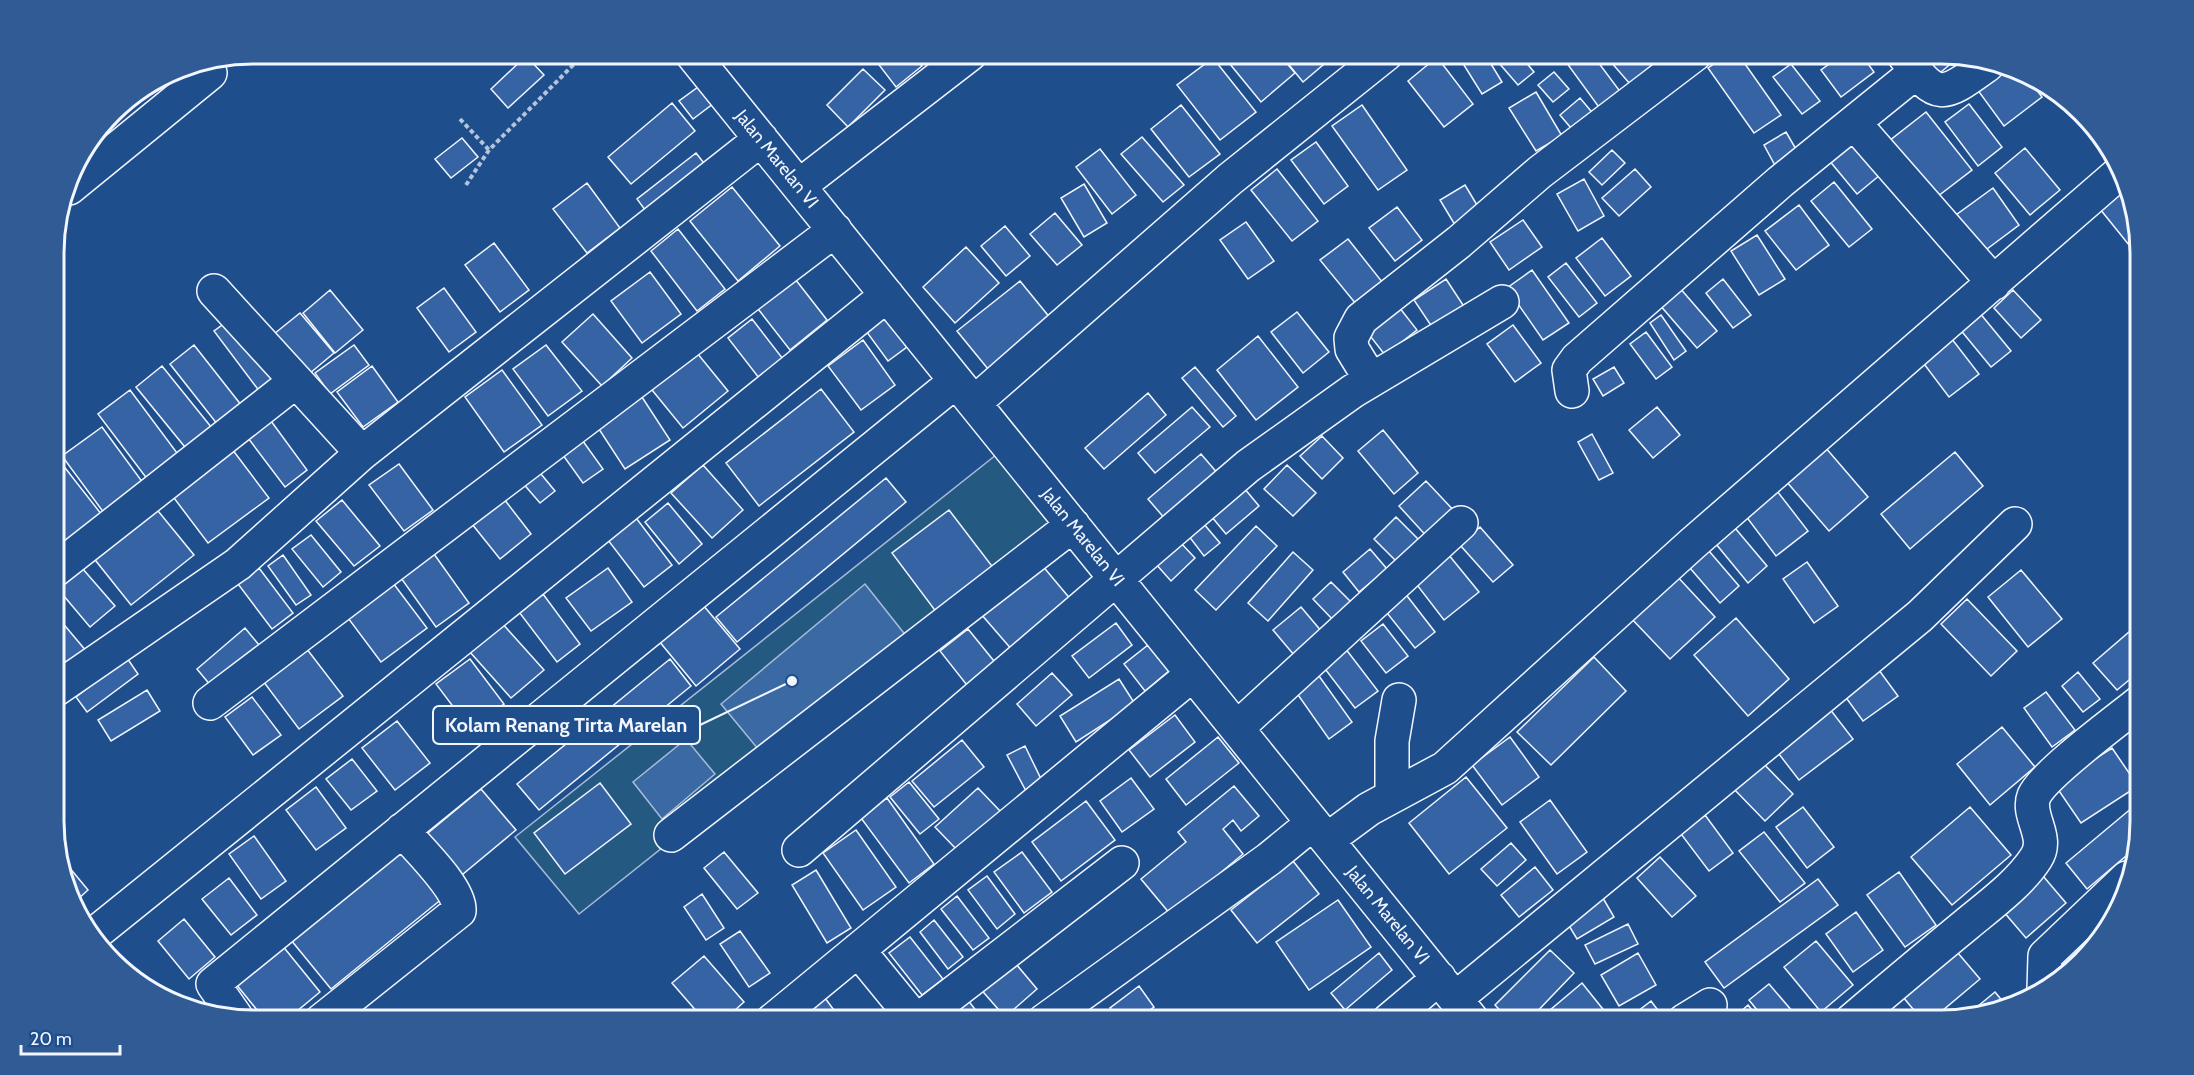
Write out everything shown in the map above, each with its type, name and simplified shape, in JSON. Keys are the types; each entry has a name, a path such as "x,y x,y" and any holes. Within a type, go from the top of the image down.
{"street":[{"name":"Jalan Marelan VI","path":"700,64 1456,999"},
{"path":"799,186 957,64"},
{"path":"230,1009 213,984 402,830 965,392 1374,64"},
{"path":"1371,380 1352,349 1351,338 1361,319 1459,242 1540,172 1682,64"},
{"path":"1572,391 1569,370 1577,359 1780,182 1855,124 1908,64"},
{"path":"1910,64 1934,90 1947,90 1981,69"},
{"path":"80,179 210,73 208,70"},
{"path":"1855,124 1994,283"},
{"path":"64,684 238,564 362,453 761,139"},
{"path":"1059,1010 1269,859 1445,768 1692,544 2113,178"},
{"path":"210,703 835,230"},
{"path":"214,291 362,453"},
{"path":"100,930 887,295"},
{"path":"799,850 1248,466 1371,380 1502,302"},
{"path":"64,563 296,381"},
{"path":"1237,728 1461,523"},
{"path":"1422,1010 1456,999 1920,616 2014,524"},
{"path":"671,835 1073,525"},
{"path":"784,1010 1193,674"},
{"path":"1392,796 1392,741 1399,700"},
{"path":"1864,1010 1985,909 2022,874 2037,857 2042,843 2033,805 2035,796 2058,769 2130,710"},
{"path":"335,1010 459,911 460,903 451,887 402,830"},
{"path":"930,1010 1122,863"},
{"path":"2044,979 2045,956 2117,887"},
{"path":"858,950 907,1010"}],"path":[{"path":"466,185 489,150 574,64"},
{"path":"460,119 489,150"}],"shaded area":[{"path":"1006,447 1069,524 579,914 515,837"},
{"path":"865,584 907,637 763,755 721,704"},
{"path":"686,739 715,774 662,819 633,782"}],"building":[{"path":"518,64 534,64 544,75 508,108 491,89"},
{"path":"878,64 920,64 922,66 896,87"},
{"path":"1205,64 1218,64 1256,112 1220,140 1177,85"},
{"path":"1230,64 1287,64 1295,73 1261,102"},
{"path":"1288,64 1324,64 1303,82"},
{"path":"1429,64 1442,64 1473,104 1444,127 1408,81"},
{"path":"1463,64 1491,64 1502,82 1482,94"},
{"path":"1500,64 1527,64 1534,72 1518,85"},
{"path":"1567,64 1600,64 1622,94 1601,110"},
{"path":"1613,64 1653,64 1630,84"},
{"path":"1714,64 1745,64 1781,115 1754,133 1708,68"},
{"path":"1791,64 1820,101 1802,114 1773,77"},
{"path":"1829,64 1868,64 1874,72 1841,97 1821,70"},
{"path":"1927,64 1950,65 1936,76"},
{"path":"863,69 885,90 848,127 827,105"},
{"path":"1554,72 1569,89 1553,102 1538,85"},
{"path":"1992,72 2013,79 2035,90 2042,97 2004,126 1974,85"},
{"path":"709,79 722,97 693,119 679,101"},
{"path":"1536,92 1562,136 1536,151 1509,108"},
{"path":"1580,98 1596,117 1576,134 1560,115"},
{"path":"672,103 695,131 631,184 608,157"},
{"path":"1969,104 2002,147 1978,166 1945,122"},
{"path":"1181,105 1220,154 1189,177 1151,129"},
{"path":"1362,105 1407,170 1378,190 1332,126"},
{"path":"1926,112 1972,170 1929,203 1884,145"},
{"path":"1786,132 1800,156 1777,169 1764,145"},
{"path":"1142,137 1184,185 1163,202 1121,154"},
{"path":"462,138 478,157 451,178 435,159"},
{"path":"1851,140 1880,175 1857,194 1828,159"},
{"path":"1316,142 1348,186 1324,204 1291,160"},
{"path":"2025,148 2060,190 2030,215 1995,173"},
{"path":"1100,149 1136,195 1112,214 1076,167"},
{"path":"1612,150 1625,163 1602,185 1589,172"},
{"path":"696,153 711,172 651,218 637,199"},
{"path":"1277,169 1318,221 1292,241 1251,190"},
{"path":"1635,169 1651,187 1619,216 1602,198"},
{"path":"1584,179 1604,216 1578,231 1557,194"},
{"path":"1834,182 1872,229 1849,247 1811,201"},
{"path":"587,183 620,228 587,253 553,209"},
{"path":"1084,184 1107,223 1084,237 1061,198"},
{"path":"1465,185 1483,215 1458,230 1440,200"},
{"path":"732,187 780,246 738,281 690,221"},
{"path":"1993,188 2019,225 1983,252 1956,215"},
{"path":"2119,194 2128,229 2129,245 2129,245 2100,209"},
{"path":"1799,205 1829,245 1796,270 1765,231"},
{"path":"1397,207 1422,240 1395,261 1369,228"},
{"path":"1055,213 1082,245 1057,265 1030,234"},
{"path":"1523,220 1542,247 1509,270 1490,242"},
{"path":"1246,222 1274,261 1248,279 1220,240"},
{"path":"1005,226 1030,256 1006,276 981,246"},
{"path":"678,229 725,289 697,311 651,251"},
{"path":"1757,235 1785,279 1759,295 1731,251"},
{"path":"1602,238 1631,276 1605,296 1576,258"},
{"path":"1348,239 1383,283 1356,304 1320,260"},
{"path":"494,243 529,290 500,312 465,265"},
{"path":"966,247 999,283 955,323 923,287"},
{"path":"1566,263 1597,303 1579,317 1548,277"},
{"path":"1532,270 1569,323 1543,340 1507,288"},
{"path":"650,272 681,314 642,343 611,301"},
{"path":"792,275 827,320 790,350 755,305"},
{"path":"1446,279 1465,308 1434,330 1414,300"},
{"path":"1723,279 1751,315 1733,328 1706,293"},
{"path":"1020,281 1051,319 988,369 957,331"},
{"path":"1679,287 1717,331 1697,348 1659,304"},
{"path":"444,288 476,332 449,352 417,308"},
{"path":"330,290 363,330 335,353 303,313"},
{"path":"2013,290 2041,320 2021,338 1994,308"},
{"path":"1974,306 2011,351 1991,367 1954,322"},
{"path":"1399,307 1417,330 1385,355 1367,332"},
{"path":"1297,312 1329,352 1303,373 1271,332"},
{"path":"300,313 334,353 303,379 269,338"},
{"path":"593,314 632,358 602,386 562,342"},
{"path":"889,314 911,344 888,361 866,331"},
{"path":"236,315 287,384 266,400 214,331"},
{"path":"1661,315 1686,351 1674,360 1650,323"},
{"path":"752,319 783,359 759,378 728,338"},
{"path":"1513,325 1541,363 1515,382 1487,344"},
{"path":"1646,332 1672,367 1656,379 1630,344"},
{"path":"1948,334 1979,374 1949,397 1918,356"},
{"path":"1258,336 1298,387 1256,420 1217,370"},
{"path":"863,340 895,385 861,410 828,366"},
{"path":"194,345 249,415 225,434 170,364"},
{"path":"354,345 369,365 330,394 315,373"},
{"path":"546,345 582,391 548,416 513,369"},
{"path":"693,348 728,391 683,428 648,385"},
{"path":"162,366 220,438 189,452 136,387"},
{"path":"372,366 398,402 363,427 337,392"},
{"path":"1195,367 1236,416 1223,427 1182,378"},
{"path":"1614,367 1624,383 1603,396 1593,379"},
{"path":"502,370 542,425 504,452 465,397"},
{"path":"821,389 854,432 759,506 726,463"},
{"path":"130,390 186,465 154,488 98,414"},
{"path":"1148,393 1166,415 1104,469 1085,448"},
{"path":"640,394 670,440 625,469 595,423"},
{"path":"1192,407 1210,427 1155,473 1138,453"},
{"path":"1657,407 1680,435 1653,458 1629,430"},
{"path":"271,421 307,470 285,487 248,438"},
{"path":"102,427 149,491 110,521 65,460 65,454"},
{"path":"1383,430 1418,473 1394,494 1358,451"},
{"path":"1592,434 1613,473 1599,480 1578,442"},
{"path":"1322,436 1343,458 1322,479 1300,456"},
{"path":"580,437 603,469 583,483 560,451"},
{"path":"1825,447 1868,497 1829,531 1786,481"},
{"path":"232,449 269,498 208,543 171,494"},
{"path":"1955,452 1983,486 1910,549 1881,514"},
{"path":"1201,454 1219,475 1166,520 1148,499"},
{"path":"399,464 433,510 404,531 369,485"},
{"path":"703,465 743,510 712,538 671,493"},
{"path":"1287,465 1316,493 1293,516 1264,489"},
{"path":"65,467 109,524 72,552 64,542"},
{"path":"536,468 555,491 540,503 521,481"},
{"path":"886,478 906,502 737,642 716,617"},
{"path":"1426,481 1458,515 1430,540 1399,506"},
{"path":"1239,482 1259,506 1226,534 1206,510"},
{"path":"1774,487 1808,531 1776,556 1742,511"},
{"path":"504,499 531,534 500,559 472,524"},
{"path":"342,500 380,546 354,566 316,521"},
{"path":"668,503 702,544 679,564 645,522"},
{"path":"154,506 194,555 131,605 92,556"},
{"path":"630,510 672,565 644,587 601,531"},
{"path":"949,510 998,574 940,617 892,553"},
{"path":"1396,517 1419,540 1397,562 1374,539"},
{"path":"1203,523 1220,543 1204,556 1188,535"},
{"path":"1256,526 1277,546 1216,610 1195,590"},
{"path":"1480,527 1513,565 1493,582 1460,545"},
{"path":"1735,528 1767,566 1748,583 1716,544"},
{"path":"311,535 341,572 323,587 292,549"},
{"path":"1179,541 1195,558 1171,581 1155,563"},
{"path":"1703,544 1739,586 1720,603 1684,561"},
{"path":"1370,549 1387,569 1359,592 1343,572"},
{"path":"1293,552 1313,570 1268,621 1248,603"},
{"path":"434,554 469,603 436,627 401,578"},
{"path":"1448,554 1479,592 1444,620 1414,581"},
{"path":"283,555 311,595 296,605 268,566"},
{"path":"1807,562 1838,606 1814,623 1783,579"},
{"path":"1041,564 1072,601 1013,651 981,614"},
{"path":"82,568 115,606 90,627 64,597 64,583"},
{"path":"259,568 293,613 272,629 238,584"},
{"path":"608,568 632,602 591,631 566,598"},
{"path":"2021,570 2062,619 2028,647 1988,597"},
{"path":"1674,573 1715,617 1670,659 1629,616"},
{"path":"1331,582 1352,603 1334,621 1313,599"},
{"path":"393,583 427,628 381,662 348,618"},
{"path":"1404,592 1435,632 1415,648 1383,608"},
{"path":"543,594 580,644 557,662 519,612"},
{"path":"1967,599 2017,651 1991,676 1941,624"},
{"path":"703,605 740,649 696,686 659,641"},
{"path":"1301,607 1322,632 1294,655 1273,630"},
{"path":"1736,618 1789,679 1748,716 1694,655"},
{"path":"501,622 544,670 511,698 469,651"},
{"path":"1116,623 1132,645 1089,678 1072,656"},
{"path":"1383,624 1408,656 1386,673 1361,641"},
{"path":"64,625 87,652 70,667 64,661"},
{"path":"245,628 259,645 211,686 197,669"},
{"path":"968,629 998,666 970,689 940,651"},
{"path":"2130,631 2130,679 2117,690 2093,663"},
{"path":"303,644 343,696 299,729 260,677"},
{"path":"1148,645 1169,671 1145,691 1124,664"},
{"path":"1345,648 1378,691 1355,708 1322,665"},
{"path":"1594,657 1626,691 1551,765 1517,732"},
{"path":"127,658 138,674 87,712 76,697"},
{"path":"470,659 504,704 470,729 436,684"},
{"path":"670,659 691,686 539,810 517,784"},
{"path":"1873,662 1898,696 1863,721 1839,688"},
{"path":"2078,672 2100,699 2083,712 2062,686"},
{"path":"1052,673 1072,695 1036,726 1017,704"},
{"path":"1319,676 1352,722 1329,739 1296,692"},
{"path":"1119,679 1135,704 1076,742 1060,716"},
{"path":"147,690 160,711 111,741 98,720"},
{"path":"2046,692 2075,730 2052,747 2024,708"},
{"path":"252,697 281,735 253,755 225,717"},
{"path":"1826,704 1853,739 1799,780 1772,745"},
{"path":"1175,715 1195,742 1150,777 1129,750"},
{"path":"397,721 430,763 395,790 362,748"},
{"path":"2002,727 2035,767 1990,805 1957,764"},
{"path":"1218,737 1239,763 1186,805 1166,779"},
{"path":"1510,737 1539,777 1502,805 1472,765"},
{"path":"962,740 984,767 934,807 912,781"},
{"path":"1025,746 1043,783 1026,791 1007,755"},
{"path":"2112,748 2130,774 2130,791 2081,823 2055,785"},
{"path":"352,759 377,791 351,810 326,779"},
{"path":"1760,760 1793,794 1765,821 1732,787"},
{"path":"1466,777 1507,828 1449,874 1409,823"},
{"path":"1131,778 1154,809 1122,832 1100,801"},
{"path":"909,782 939,819 920,834 890,797"},
{"path":"600,783 631,824 565,874 534,833"},
{"path":"1234,786 1259,816 1241,831 1233,820 1223,829 1243,854 1207,884 1176,921 1141,879 1186,842 1178,832"},
{"path":"316,787 346,828 316,850 286,810"},
{"path":"978,788 1001,812 958,851 935,827"},
{"path":"481,789 516,830 451,884 416,843"},
{"path":"887,798 934,864 909,883 861,818"},
{"path":"1550,800 1587,852 1557,874 1520,822"},
{"path":"1086,801 1115,840 1061,881 1032,842"},
{"path":"1803,807 1834,847 1807,868 1776,827"},
{"path":"1970,807 2011,855 1952,905 1911,857"},
{"path":"2130,810 2126,856 2087,889 2066,863"},
{"path":"1705,815 1733,853 1709,871 1681,834"},
{"path":"856,830 896,887 863,910 823,853"},
{"path":"1764,832 1805,883 1780,902 1739,851"},
{"path":"254,836 286,881 261,899 229,854"},
{"path":"1511,843 1526,860 1497,886 1481,869"},
{"path":"403,849 443,898 331,989 291,940"},
{"path":"724,852 758,893 737,909 704,868"},
{"path":"1022,852 1052,892 1024,913 994,872"},
{"path":"1660,857 1696,896 1672,917 1637,878"},
{"path":"1293,861 1319,894 1257,943 1231,910"},
{"path":"1535,867 1553,890 1519,917 1501,895"},
{"path":"71,869 88,890 80,897"},
{"path":"816,870 851,928 827,943 792,885"},
{"path":"1899,872 1936,925 1905,947 1867,895"},
{"path":"987,876 1015,914 997,929 968,890"},
{"path":"2043,876 2066,903 2026,938 2003,911"},
{"path":"229,878 257,915 231,935 202,899"},
{"path":"1818,879 1838,905 1724,988 1705,962"},
{"path":"1600,893 1614,917 1577,939 1562,914"},
{"path":"702,894 724,928 706,940 684,907"},
{"path":"957,896 989,938 973,950 941,909"},
{"path":"1338,900 1371,947 1309,990 1276,942"},
{"path":"1856,912 1883,950 1853,972 1826,934"},
{"path":"2099,915 2102,919 2098,926 2069,960 2063,950"},
{"path":"184,919 215,957 189,979 158,941"},
{"path":"934,920 963,957 948,969 920,932"},
{"path":"1628,924 1638,944 1595,964 1585,945"},
{"path":"740,931 770,973 749,987 720,944"},
{"path":"910,937 943,979 922,995 889,953"},
{"path":"277,939 320,992 298,1010 257,1010 231,978"},
{"path":"1816,941 1853,985 1823,1010 1819,1010 1784,967"},
{"path":"1952,946 1980,979 1943,1010 1914,1010 1898,991"},
{"path":"1550,950 1574,973 1539,1010 1500,1010 1495,1005"},
{"path":"1379,953 1392,970 1345,1010 1331,993"},
{"path":"1638,953 1656,985 1619,1006 1601,975"},
{"path":"704,956 744,1002 735,1010 695,1010 672,983"},
{"path":"1011,958 1037,989 1013,1010 999,1010 978,986"},
{"path":"1582,983 1604,1010 1550,1010"},
{"path":"1769,984 1791,1010 1757,1010 1749,1000"},
{"path":"1139,986 1154,1007 1150,1010 1112,1010 1110,1008"},
{"path":"1995,992 2001,1000 2001,1000 1977,1007"},
{"path":"964,995 976,1010 948,1010"},
{"path":"825,998 834,1010 810,1010"},
{"path":"1651,1001 1658,1010 1639,1010"},
{"path":"1748,1005 1752,1010 1742,1010"}],"place":[{"name":"Kolam Renang Tirta Marelan","path":"792,681"}]}
